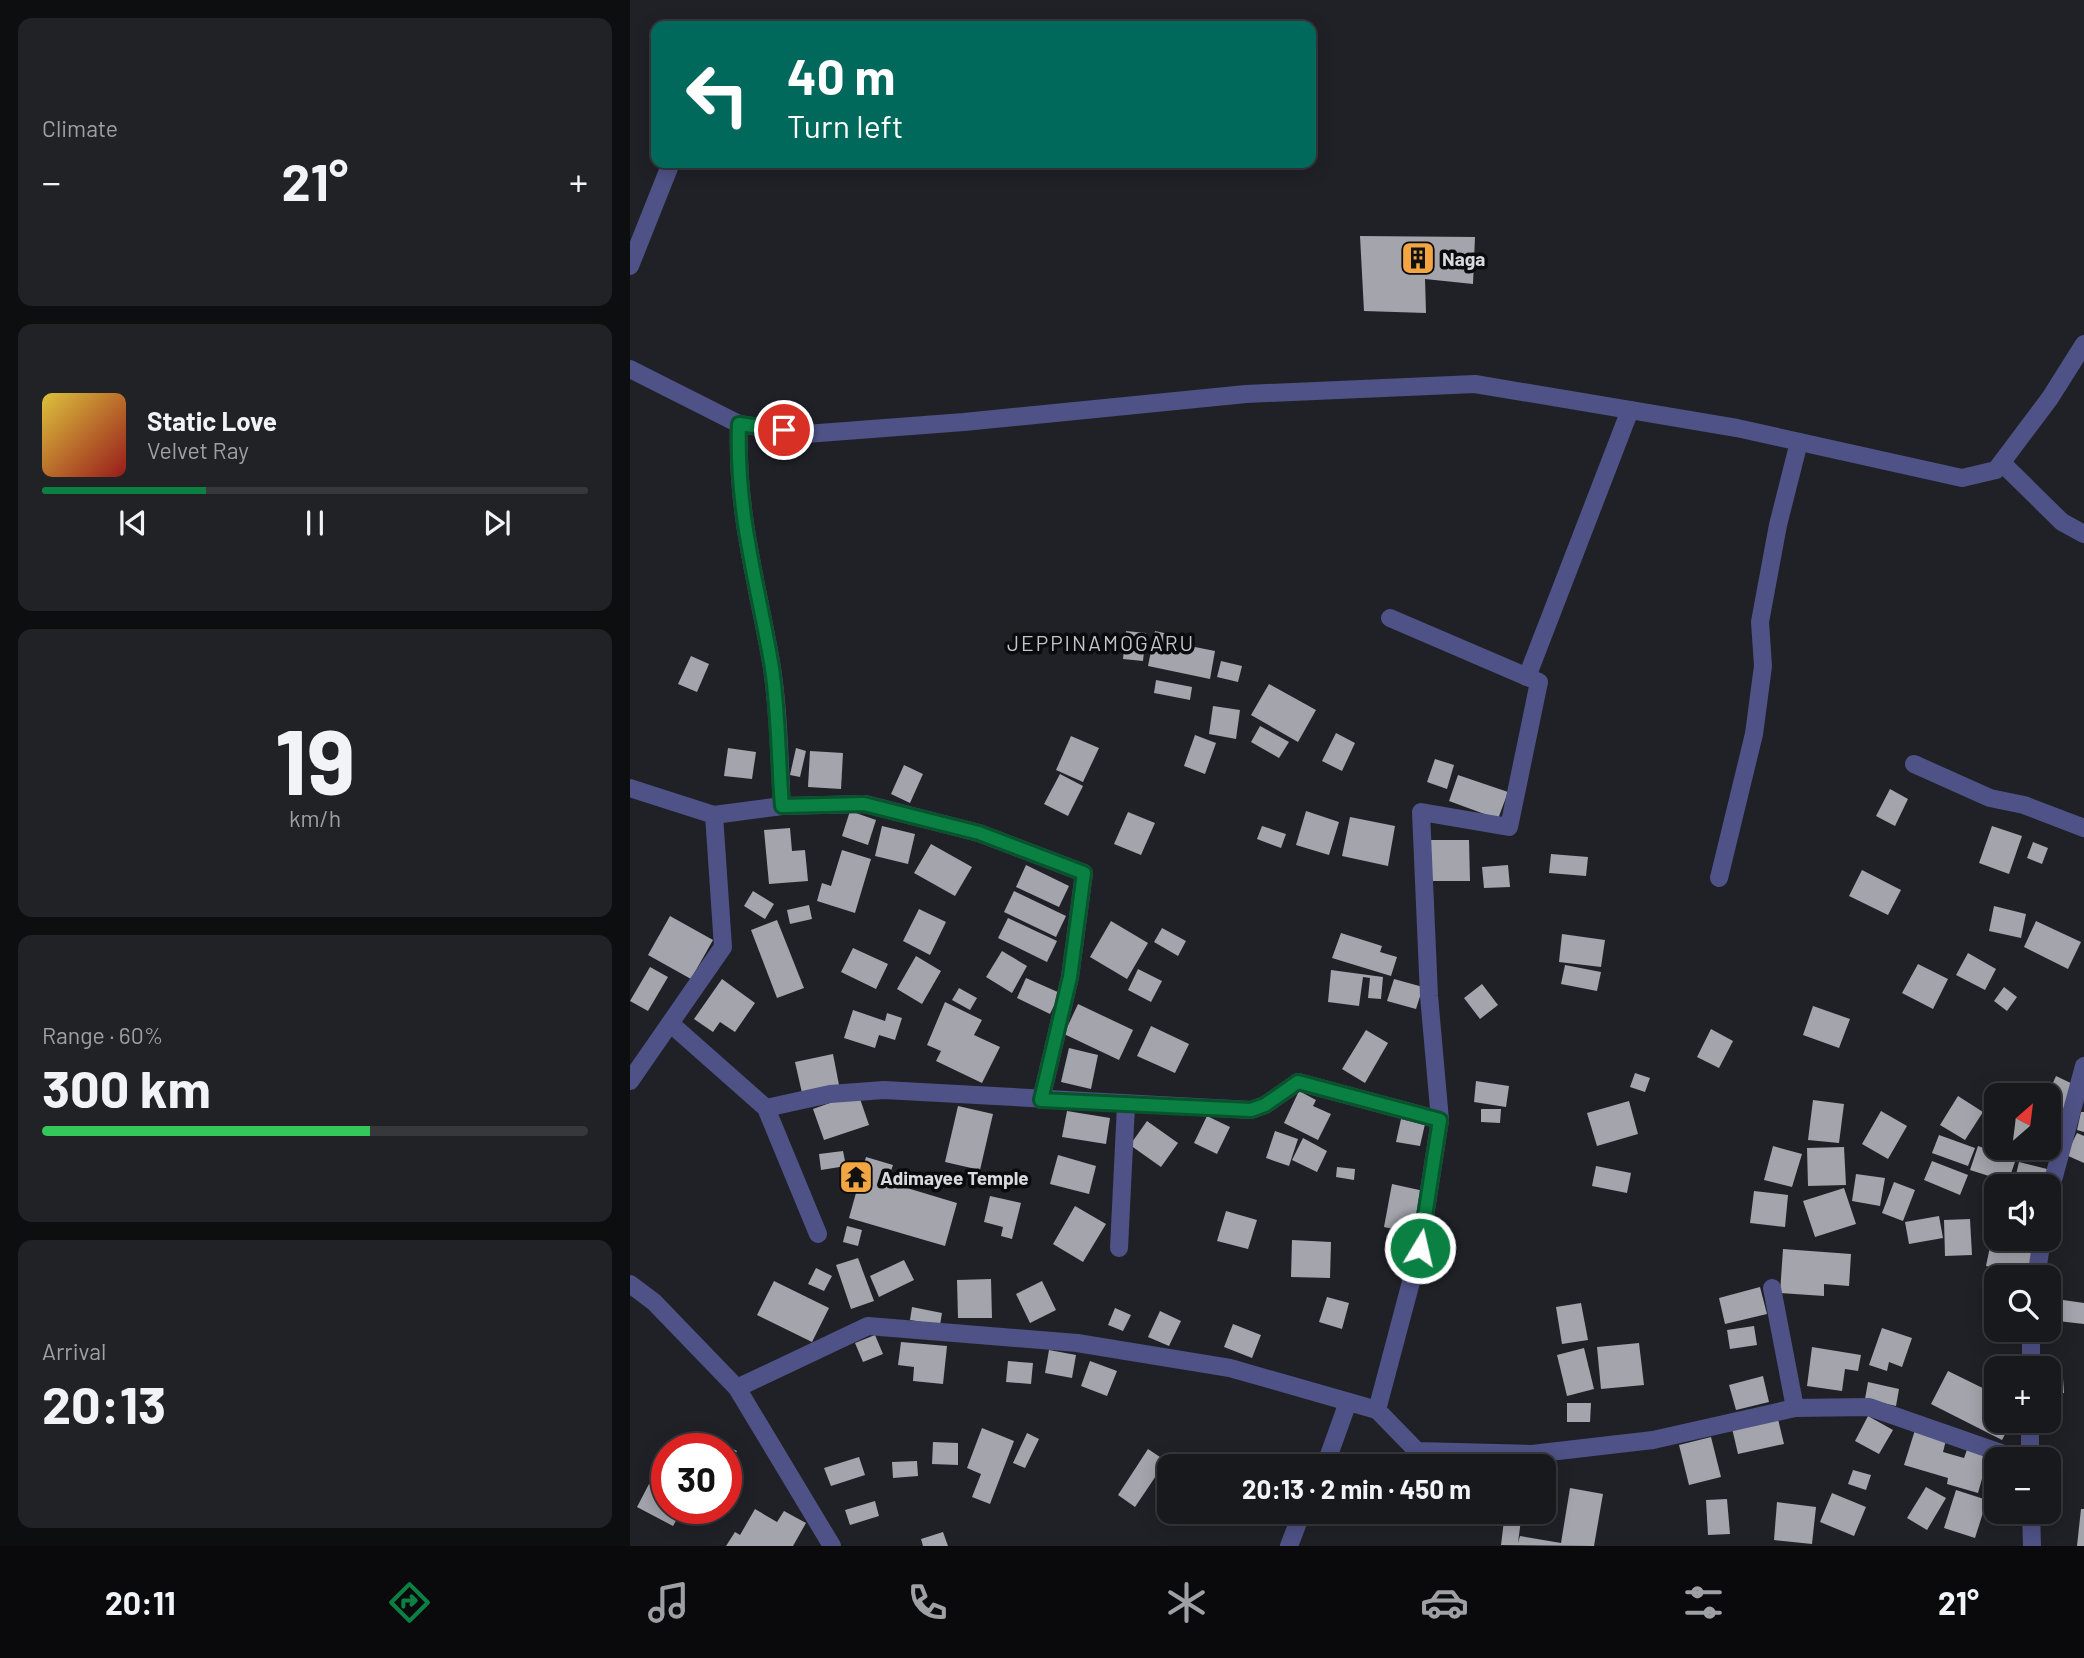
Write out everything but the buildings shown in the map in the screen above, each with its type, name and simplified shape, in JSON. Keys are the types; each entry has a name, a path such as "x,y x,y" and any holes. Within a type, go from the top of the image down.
{"street":[{"path":"630,266 669,168"},
{"path":"630,369 739,424 806,433 964,422 1246,394 1475,384 1798,442 1962,478 1996,470 2050,398 2084,344"},
{"path":"1527,677 1630,410"},
{"path":"739,424 737,474 747,554 771,664 782,806"},
{"path":"1719,878 1754,734 1763,666 1760,622 1778,525 1798,442"},
{"path":"2002,463 2062,522 2084,534"},
{"path":"1377,1410 1420,1248 1440,1120 1429,996 1421,813 1510,827 1539,682 1390,618"},
{"path":"1914,764 1990,798 2024,805 2084,828"},
{"path":"630,788 715,816 782,806 864,804 979,833 1084,873 1070,977 1041,1100"},
{"path":"630,1081 723,947 715,816"},
{"path":"671,1024 766,1108 818,1234"},
{"path":"2055,1174 2084,1066"},
{"path":"766,1108 830,1094 884,1090 1251,1110 1265,1105 1298,1082 1440,1120"},
{"path":"1119,1248 1126,1104"},
{"path":"630,1284 654,1302 737,1388 832,1546"},
{"path":"1772,1288 1795,1408"},
{"path":"737,1388 868,1325 1077,1343 1217,1366 1377,1410 1417,1451 1532,1454 1653,1440 1795,1408 1869,1407 1984,1447"},
{"path":"1329,1454 1348,1402"},
{"path":"1289,1546 1297,1524"},
{"path":"2031,1524 2032,1546"}],"place":[{"name":"Naga","path":"1418,258"},
{"name":"Adimayee Temple","path":"856,1177"}],"district":[{"name":"JEPPINAMOGARU","path":"1101,642"}],"route":[{"path":"784,430 739,424 737,474 747,554 771,664 782,806 864,804 979,833 1084,873 1070,977 1041,1100 1251,1110 1265,1105 1298,1082 1440,1120 1420,1248"}]}
